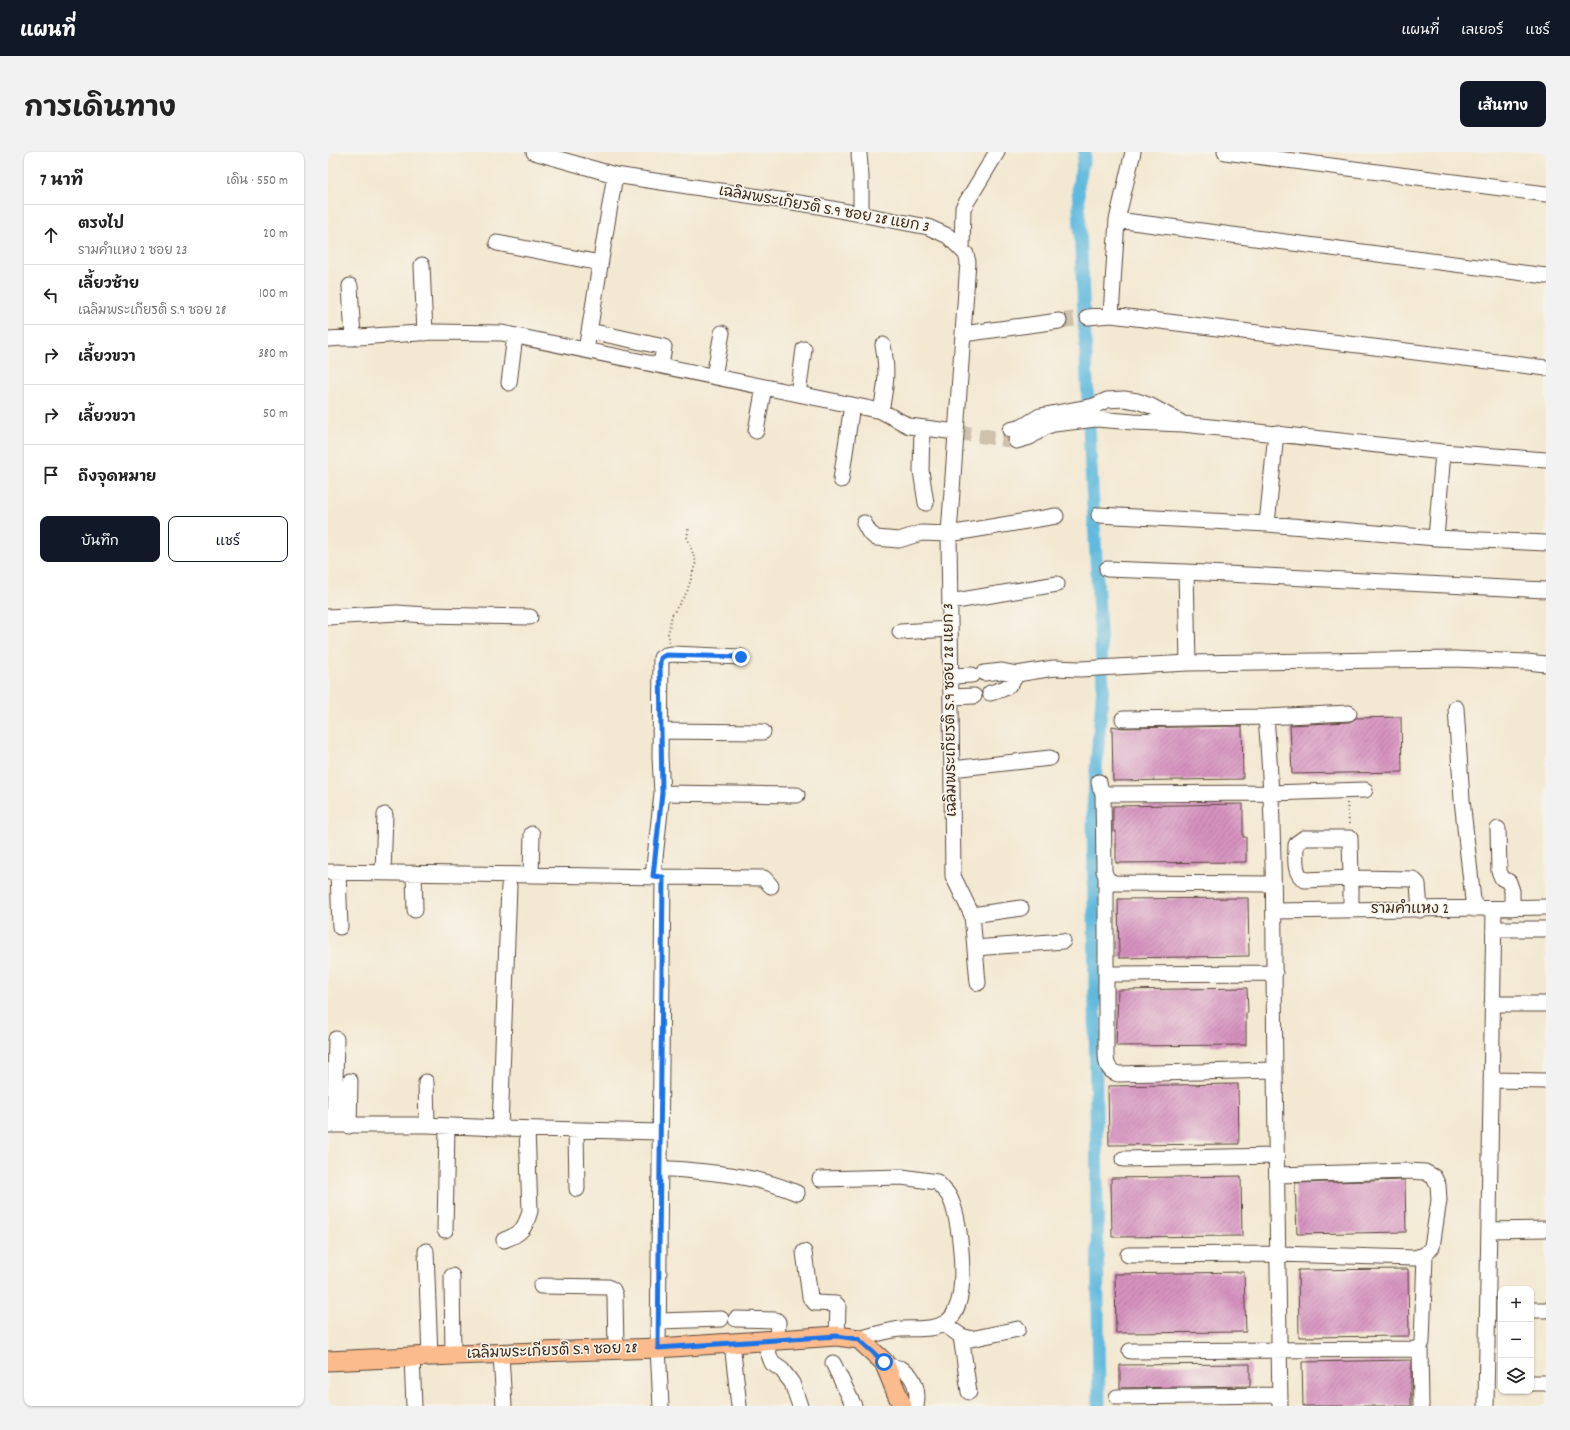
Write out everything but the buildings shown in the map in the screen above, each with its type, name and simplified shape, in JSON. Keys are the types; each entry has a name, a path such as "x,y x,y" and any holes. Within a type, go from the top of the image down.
{"main road":[{"name":"เฉลิมพระเกียรติ ร.9 ซอย 28","path":"328,1361 421,1356 616,1350 848,1338"},
{"path":"848,1338 884,1362 902,1406"}],"street":[{"name":"เฉลิมพระเกียรติ ร.9 ซอย 28 แยก 3","path":"534,152 559,156 615,175 812,205 928,227 948,236 966,254 968,262 949,534 953,876 972,915 978,983"},
{"path":"962,249 963,208 997,152"},
{"path":"1111,315 1117,220 1133,152"},
{"path":"1225,152 1546,194"},
{"path":"859,154 861,176 861,214"},
{"path":"586,350 615,175"},
{"path":"1117,220 1546,276"},
{"path":"497,243 600,263"},
{"path":"422,265 425,333"},
{"path":"350,286 353,338"},
{"path":"1088,317 1111,315 1546,368"},
{"path":"963,334 1060,321"},
{"path":"590,331 664,347 661,365"},
{"path":"328,339 425,333 502,333 881,411 909,426 956,432"},
{"path":"714,376 722,333"},
{"path":"509,383 515,336"},
{"path":"881,411 887,384 887,363 883,345"},
{"path":"798,394 804,349"},
{"path":"756,431 764,387"},
{"path":"1095,412 1107,400 1124,399 1137,401 1151,406 1183,424"},
{"path":"841,480 852,405"},
{"path":"1013,435 1022,427 1040,416 1072,416 1095,412 1134,422 1183,424 1443,452 1546,460"},
{"path":"922,428 921,471 926,503"},
{"path":"1267,524 1276,433"},
{"path":"1436,538 1443,452"},
{"path":"1098,515 1267,524 1436,538 1546,543"},
{"path":"864,523 869,532 876,538 899,540 921,533 949,534 1056,516"},
{"path":"1107,569 1546,590"},
{"path":"1186,572 1188,663"},
{"path":"950,602 1057,584"},
{"path":"328,616 397,613 530,617"},
{"path":"900,632 950,629"},
{"path":"661,1406 658,1348 660,1132 658,876 662,793 660,662 661,658 666,655 673,654 741,657"},
{"path":"951,676 1002,671 1017,674 1054,668 1080,669 1188,663 1455,659 1546,664"},
{"path":"990,693 1005,689 1011,684 1017,674"},
{"path":"951,697 974,696"},
{"path":"1456,708 1462,800 1474,909"},
{"path":"1123,719 1266,717 1349,713"},
{"path":"1117,1397 1280,1401 1274,911 1266,717"},
{"path":"660,731 763,732"},
{"path":"952,769 1050,758"},
{"path":"1275,1070 1118,1074 1108,1068 1106,1062 1106,877 1104,871 1101,787 1108,794 1270,793 1365,790"},
{"path":"662,793 797,795"},
{"path":"383,873 385,815"},
{"path":"1498,829 1499,872 1502,878 1509,882 1512,891 1512,908"},
{"path":"531,875 532,834"},
{"path":"340,927 333,872 764,878 771,886"},
{"path":"414,873 415,910"},
{"path":"1106,877 1110,882 1116,883 1273,884"},
{"path":"1351,910 1351,878 1413,879 1418,884 1420,910"},
{"path":"500,1128 509,886"},
{"name":"รามคำแหง 2","path":"1274,911 1494,909 1546,907"},
{"path":"972,915 1020,908"},
{"path":"1486,1406 1494,1309 1489,1230 1494,909"},
{"path":"1494,929 1546,929"},
{"path":"975,948 1063,941"},
{"path":"1114,974 1275,973"},
{"path":"1492,1004 1546,1004"},
{"path":"336,1039 337,1125"},
{"path":"1491,1080 1546,1081"},
{"path":"337,1125 350,1081"},
{"path":"426,1082 428,1125"},
{"path":"337,1125 428,1125 660,1132"},
{"path":"445,1230 447,1126"},
{"path":"504,1240 520,1233 526,1224 530,1211 527,1129"},
{"path":"576,1130 577,1189"},
{"path":"1123,1159 1277,1156"},
{"path":"660,1168 734,1174 786,1188 797,1193"},
{"path":"1128,1255 1278,1254 1414,1258 1425,1255 1432,1247 1439,1200 1438,1185 1434,1176 1425,1172 1408,1171 1277,1174"},
{"path":"804,1252 812,1302 836,1304 838,1306 848,1338 895,1330 934,1328 944,1324 951,1318 957,1309 962,1282 959,1234 949,1196 937,1182 902,1177 820,1179"},
{"path":"1489,1230 1546,1229"},
{"path":"414,1406 421,1356 426,1251"},
{"path":"1421,1406 1420,1347 1422,1342 1425,1255"},
{"path":"452,1276 453,1355"},
{"path":"542,1286 608,1287 613,1290 615,1295 616,1350"},
{"path":"1534,1310 1546,1310"},
{"path":"659,1321 728,1319 776,1320 778,1322 770,1341 772,1363 782,1370 792,1383 800,1406"},
{"path":"944,1324 962,1336 971,1339 1018,1329"},
{"path":"962,1336 969,1392"},
{"path":"732,1343 739,1406"},
{"path":"1130,1351 1416,1349 1420,1347"},
{"path":"501,1354 504,1406"},
{"path":"833,1364 854,1406"},
{"path":"886,1365 901,1369 912,1377 918,1398 916,1406"},
{"path":"1534,1383 1546,1383"}],"path":[{"path":"673,654 668,634 672,615 687,592 696,562 687,537 688,526"}],"waterway":[{"path":"1085,152 1078,186 1103,685 1093,807 1099,1406"}],"tunnel":[{"path":"1059,321 1088,317"},
{"path":"956,432 1016,441"}],"route":[{"path":"741,657 673,654 666,655 661,658 660,662 660,757 662,793 653,876 663,877 658,1348 837,1336 858,1339 884,1362"}]}
